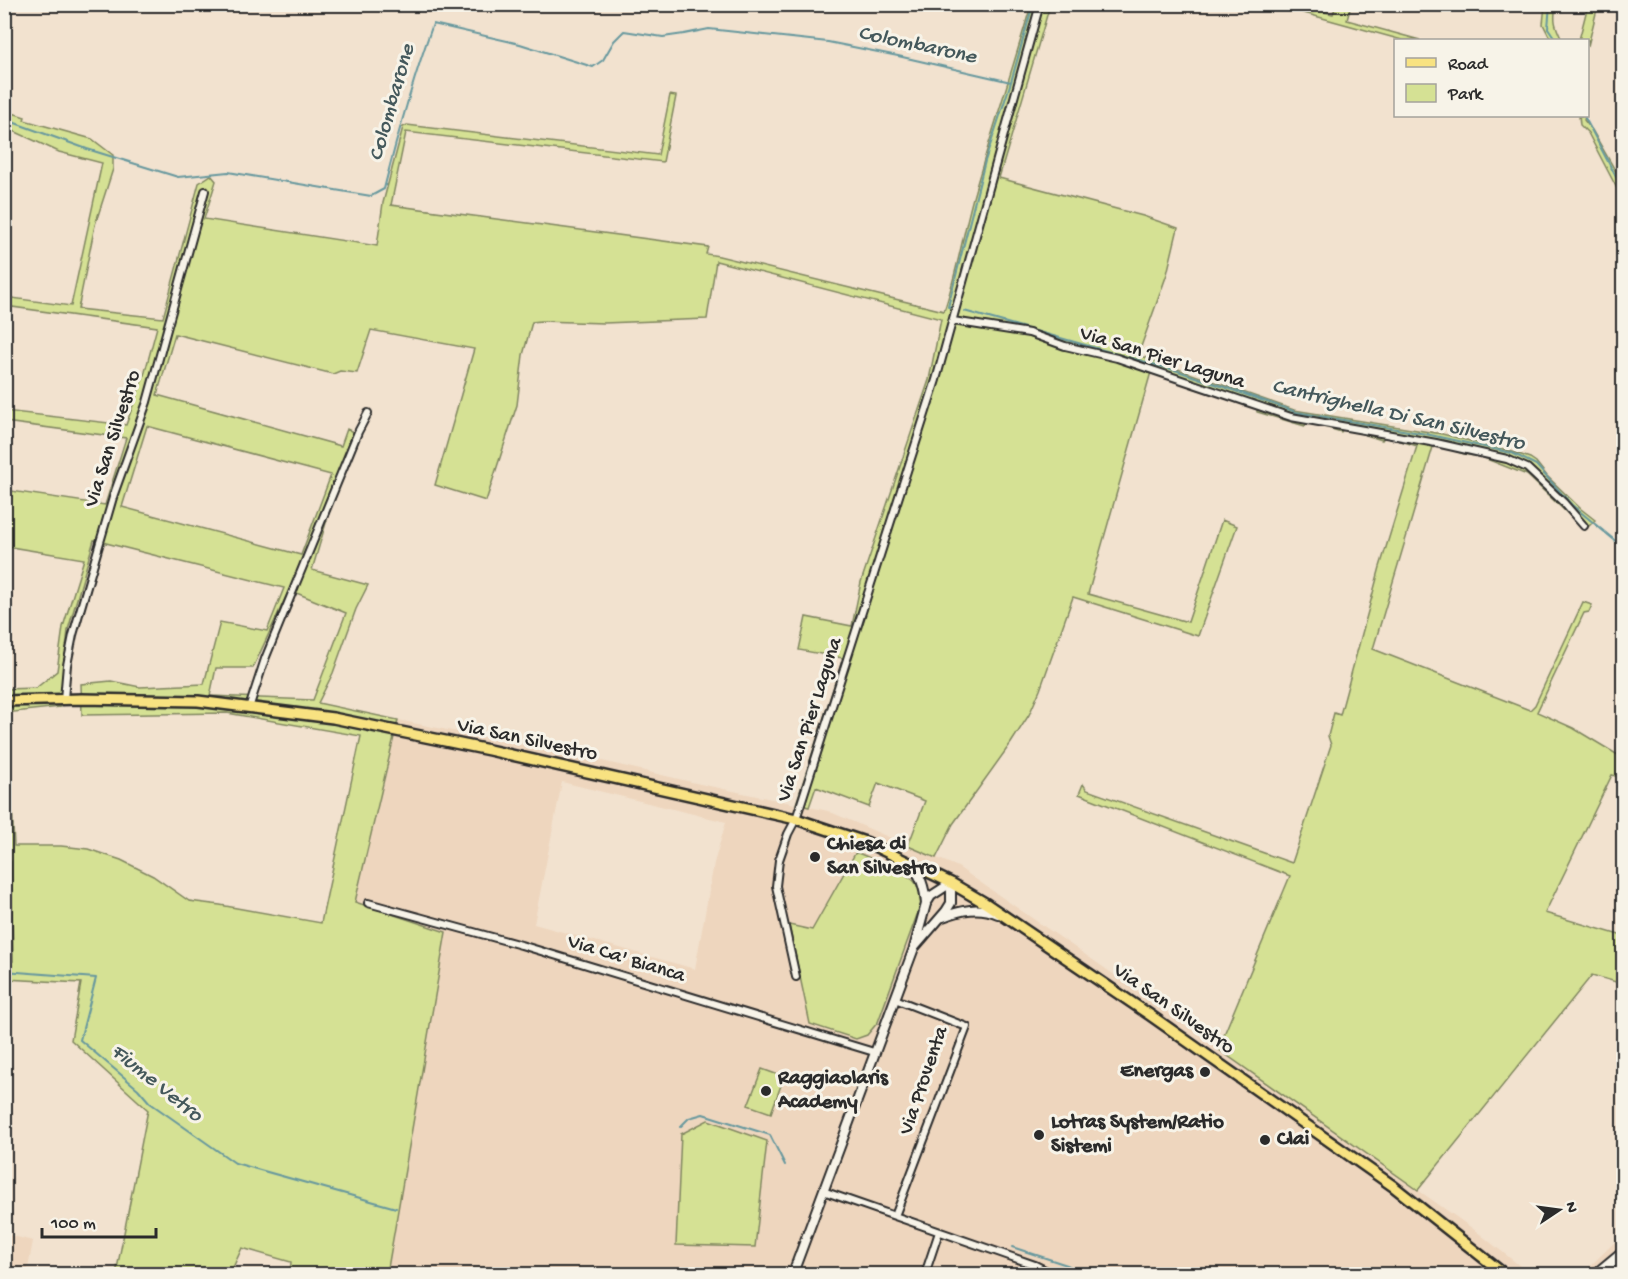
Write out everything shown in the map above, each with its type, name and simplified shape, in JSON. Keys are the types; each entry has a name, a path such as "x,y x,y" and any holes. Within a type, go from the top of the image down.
{"main road":[{"name":"Via San Silvestro","path":"4,701 64,699 198,702 333,718 489,750 796,819 868,843 985,903 1150,1015 1393,1186 1504,1275"}],"street":[{"name":"Via San Pier Laguna","path":"796,819 926,413 1040,4"},
{"name":"Via San Silvestro","path":"64,699 73,635 114,494 147,402 205,191"},
{"name":"Via San Pier Laguna","path":"953,321 1029,333 1065,346 1117,358 1291,417 1436,443 1507,459 1527,468 1564,503 1584,526"},
{"path":"249,708 269,649 358,432 368,413"},
{"path":"796,819 779,860 776,886 796,977"},
{"path":"908,862 914,867 923,883 926,904"},
{"path":"790,1275 794,1270 914,948 926,904 931,896 951,884"},
{"path":"914,948 941,918 951,903 951,884"},
{"name":"Via Ca' Bianca","path":"368,903 520,945 874,1052"},
{"path":"941,918 959,911 974,909 990,911 1006,918"},
{"name":"Via Proventa","path":"894,999 967,1027 895,1216"},
{"path":"823,1191 1035,1265 1053,1275"},
{"path":"925,1275 939,1232"},
{"path":"1595,1275 1623,1250"},
{"path":"1608,1275 1617,1257"},
{"path":"1033,1275 1035,1265"}],"shaded area":[{"path":"398,720 602,761 828,811 958,867 1476,1231 1530,1274 387,1274 446,932 355,902","holes":["562,782 726,822 714,863 695,969 534,924","904,874 915,882 920,892 921,904 878,1022 867,1035 790,925 812,931"]},
{"path":"5,1234 33,1241 27,1274 5,1274"},
{"path":"1623,1234 1623,1274 1564,1274 1586,1270"}],"green space":[{"path":"1031,5 1050,5 999,178 1143,216 1178,228 1167,274 1138,355 1294,410 1442,434 1530,458 1595,520 1585,530 1527,475 1479,456 1433,447 1373,649 1530,710 1535,705 1583,602 1592,605 1589,612 1584,613 1537,712 1573,728 1623,758 1623,778 1612,775 1545,913 1623,936 1623,984 1592,975 1418,1190 1218,1049 1290,876 1079,794 1083,784 1087,790 1292,863 1331,745 1328,736 1334,713 1340,715 1380,567 1417,446 1385,436 1382,440 1344,428 1341,432 1307,422 1305,426 1257,412 1257,408 1193,388 1193,384 1151,372 1088,594 1188,622 1222,520 1237,526 1198,636 1073,597 1029,715 953,824 936,858 908,846 925,801 878,783 869,807 816,787 809,807 796,804 843,658 799,650 806,617 852,626 861,582 929,380 941,319 716,261 707,319 604,323 532,322 523,355 517,405 486,501 435,485 474,349 371,330 357,373 340,371 333,374 175,334 157,395 341,446 347,429 353,432 312,570 368,585 356,609 333,673 318,703 398,720 355,902 446,932 387,1274 290,1274 291,1262 242,1248 230,1274 116,1274 148,1110 71,1040 81,983 5,979 5,962 13,961 11,862 4,849 4,778 11,786 14,846 61,846 88,849 121,860 153,876 189,901 321,923 361,736 227,713 82,715 81,684 111,681 140,687 204,684 220,622 267,631 284,588 94,540 68,630 60,707 5,713 5,689 36,688 57,671 63,627 84,559 5,546 5,490 105,505 126,438 5,422 5,411 126,425 145,372 157,327 5,306 5,297 71,306 102,163 59,152 5,127 5,107 6,111 25,117 24,120 92,139 113,155 113,169 95,225 78,309 163,318 199,183 211,175 216,181 204,219 377,246 383,203 403,127 407,125 658,155 670,95 676,96 663,162 406,132 391,205 708,247 706,254 944,311 974,194","holes":["147,426 331,475 301,555 122,507","289,590 346,613 313,700 210,696 216,668 253,668"]},
{"path":"1275,5 1297,5 1333,14 1336,5 1351,5 1347,20 1416,39 1398,39"},
{"path":"1545,5 1556,5 1555,23 1562,39 1550,39 1543,24"},
{"path":"1588,5 1598,5 1589,42 1589,39 1579,39"},
{"path":"1579,117 1585,117 1584,120 1623,184 1623,200 1588,133 1580,125"},
{"path":"856,852 895,869 914,881 921,904 878,1022 867,1035 856,1039 810,1024 789,925 812,930"},
{"name":"Raggiaolaris Academy","path":"762,1069 784,1077 771,1113 748,1105"},
{"path":"708,1120 767,1141 755,1247 676,1245 681,1134"}],"waterway":[{"name":"Cantrighella Di San Silvestro","path":"951,307 948,307 985,161 1033,4"},
{"path":"1550,4 1548,28 1555,39"},
{"name":"Colombarone","path":"4,119 87,149 178,177 228,172 371,196 384,189 406,106 433,24 520,44 593,67 603,60 614,41 624,31 663,37 709,29 828,42 1011,82"},
{"path":"1585,117 1624,192"},
{"name":"Cantrighella Di San Silvestro","path":"964,311 1178,371 1296,412 1426,434 1512,453 1536,465 1572,505 1624,548"},
{"name":"Fiume Vetro","path":"4,971 96,978 80,1040 138,1089 150,1103 235,1163 396,1208"},
{"name":"Fiume Vetro","path":"680,1127 689,1118 703,1114 770,1135 785,1165"},
{"name":"Fiume Vetro","path":"1012,1247 1067,1265 1084,1274"}],"place":[{"name":"Chiesa di San Silvestro","path":"815,857"},
{"name":"Energas","path":"1205,1072"},
{"name":"Raggiaolaris Academy","path":"766,1091"},
{"name":"Lotras System/Ratio Sistemi","path":"1039,1135"},
{"name":"Clai","path":"1265,1140"}]}
